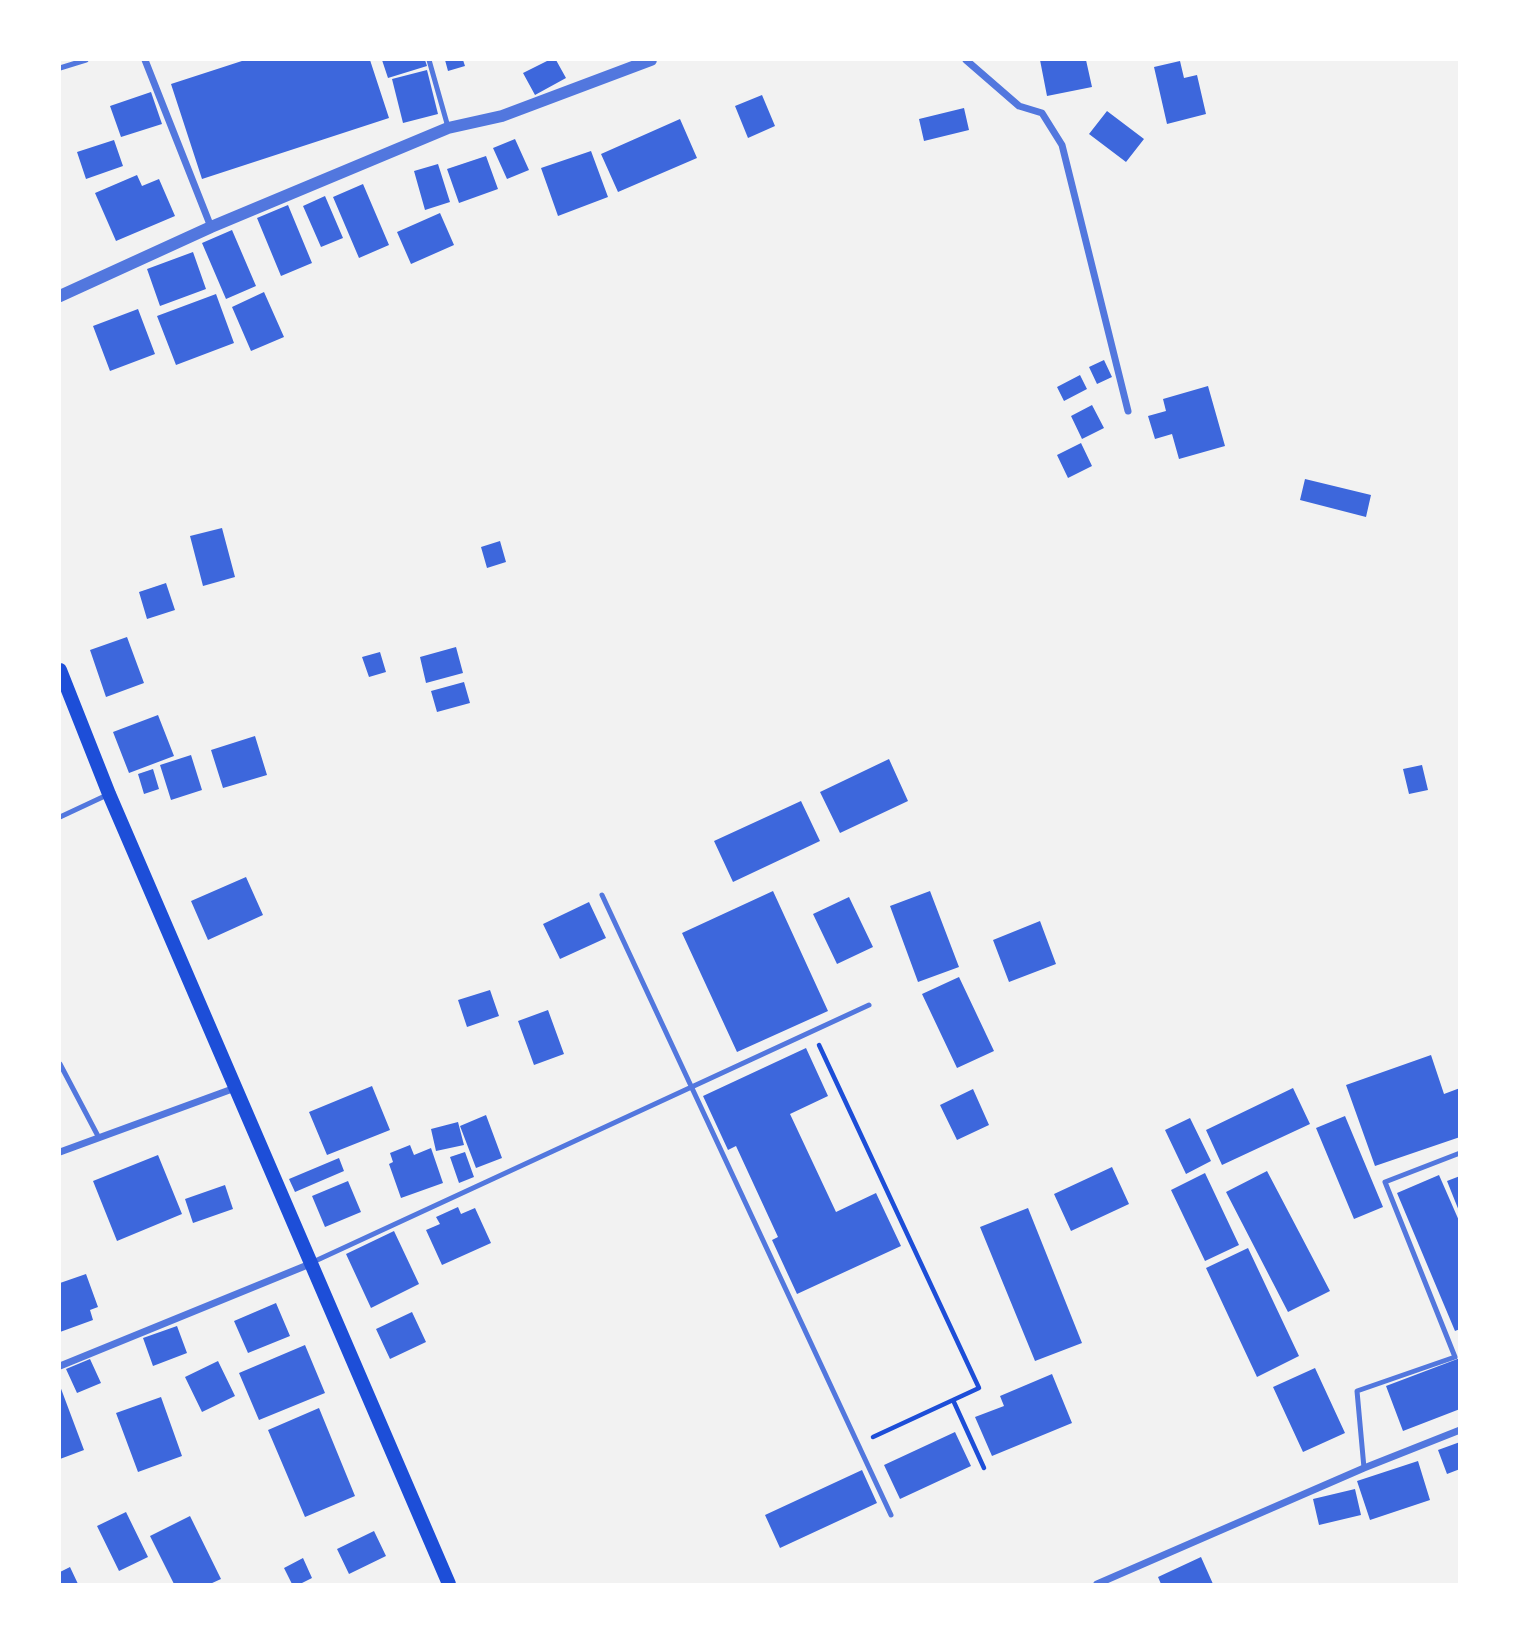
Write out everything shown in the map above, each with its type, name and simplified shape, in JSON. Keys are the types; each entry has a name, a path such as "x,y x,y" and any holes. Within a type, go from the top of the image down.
{"main road":[{"path":"60,670 109,794 449,1584"}],"street":[{"path":"145,60 211,227"},
{"path":"60,296 211,227 448,128 502,116 651,60"},
{"path":"966,60 1019,106 1042,113 1062,145 1128,411"},
{"path":"60,1152 235,1087"},
{"path":"60,1366 310,1264"},
{"path":"1097,1584 1364,1468 1460,1430"}],"lane":[{"path":"60,68 86,60"},
{"path":"429,60 448,128"},
{"path":"60,817 109,794"},
{"path":"602,895 891,1515"},
{"path":"310,1264 869,1005"},
{"path":"60,1064 99,1138"},
{"path":"1364,1468 1357,1391 1455,1357 1385,1182 1460,1153"}],"path":[{"path":"813,1031 979,1388 858,1445"},
{"path":"953,1400 984,1468"}],"building":[{"path":"245,60 370,60 389,118 202,179 171,84"},
{"path":"382,60 425,60 427,66 388,78"},
{"path":"445,60 463,60 465,66 448,71"},
{"path":"549,60 556,60 566,78 535,95 523,73"},
{"path":"1040,60 1086,60 1092,87 1047,96"},
{"path":"1180,61 1184,78 1197,75 1206,114 1167,124 1154,67"},
{"path":"427,70 438,114 403,123 392,79"},
{"path":"151,92 162,124 121,137 110,106"},
{"path":"762,95 775,126 748,138 735,106"},
{"path":"964,108 969,130 924,141 919,119"},
{"path":"1107,111 1144,139 1126,162 1089,134"},
{"path":"680,119 697,158 618,192 601,154"},
{"path":"515,139 529,170 507,179 493,148"},
{"path":"114,140 123,166 86,179 77,152"},
{"path":"591,151 608,197 558,216 541,168"},
{"path":"486,156 498,189 459,203 447,169"},
{"path":"438,164 450,202 425,210 414,171"},
{"path":"137,175 142,186 159,179 175,216 116,241 95,193"},
{"path":"363,184 389,245 359,258 333,197"},
{"path":"325,196 343,238 321,247 303,206"},
{"path":"288,205 312,263 281,276 257,218"},
{"path":"440,213 454,245 411,264 397,232"},
{"path":"232,230 256,286 226,299 202,243"},
{"path":"193,252 206,289 160,306 147,269"},
{"path":"264,292 284,337 251,351 232,307"},
{"path":"216,294 234,343 176,365 157,316"},
{"path":"138,309 155,354 110,371 93,326"},
{"path":"1104,360 1112,377 1097,384 1089,367"},
{"path":"1080,375 1087,389 1064,401 1057,387"},
{"path":"1208,386 1225,446 1179,459 1172,434 1155,439 1148,416 1166,411 1163,399"},
{"path":"1092,405 1104,428 1082,439 1071,416"},
{"path":"1081,443 1092,466 1068,478 1057,455"},
{"path":"1305,479 1371,495 1366,517 1300,500"},
{"path":"222,528 235,577 203,586 190,536"},
{"path":"500,541 506,562 487,568 481,547"},
{"path":"166,583 175,610 147,619 139,592"},
{"path":"127,637 144,683 106,697 90,650"},
{"path":"456,647 463,673 426,683 420,657"},
{"path":"380,652 386,672 369,677 362,657"},
{"path":"464,682 470,703 437,712 431,691"},
{"path":"158,715 174,756 129,773 113,732"},
{"path":"255,736 267,775 223,788 211,750"},
{"path":"191,755 202,790 171,800 160,765"},
{"path":"889,759 908,801 840,833 820,792"},
{"path":"1422,765 1428,790 1409,794 1403,769"},
{"path":"153,769 159,789 144,794 138,774"},
{"path":"801,801 820,841 733,882 714,841"},
{"path":"246,877 263,915 208,940 191,901"},
{"path":"773,891 828,1011 737,1052 682,933"},
{"path":"930,891 959,967 918,982 890,906"},
{"path":"849,897 873,947 837,964 813,914"},
{"path":"589,902 606,938 560,959 543,924"},
{"path":"1040,921 1056,964 1009,982 993,940"},
{"path":"959,977 994,1051 957,1068 922,994"},
{"path":"490,990 499,1016 467,1027 458,1000"},
{"path":"548,1010 564,1054 534,1065 518,1021"},
{"path":"806,1048 828,1096 790,1114 836,1212 876,1193 901,1246 797,1294 772,1240 778,1237 736,1146 728,1150 703,1096"},
{"path":"1431,1055 1444,1094 1460,1088 1460,1137 1375,1166 1346,1085"},
{"path":"372,1086 390,1130 327,1155 309,1112"},
{"path":"1293,1088 1310,1124 1222,1165 1206,1130"},
{"path":"973,1089 989,1125 957,1140 940,1105"},
{"path":"486,1115 502,1158 476,1168 460,1126"},
{"path":"1345,1116 1383,1207 1354,1219 1316,1128"},
{"path":"1190,1118 1211,1161 1186,1174 1165,1130"},
{"path":"458,1122 464,1145 436,1151 431,1129"},
{"path":"410,1145 414,1155 431,1148 443,1183 401,1198 389,1164 393,1162 390,1153"},
{"path":"465,1152 474,1177 459,1183 450,1157"},
{"path":"158,1155 182,1214 117,1241 93,1181"},
{"path":"339,1158 344,1171 295,1192 289,1179"},
{"path":"1112,1167 1129,1204 1071,1231 1054,1194"},
{"path":"1267,1171 1330,1291 1288,1312 1226,1192"},
{"path":"1205,1173 1239,1245 1205,1261 1171,1190"},
{"path":"1439,1175 1460,1223 1460,1329 1455,1331 1397,1193"},
{"path":"1460,1176 1460,1211 1459,1211 1447,1181"},
{"path":"348,1181 361,1212 325,1227 312,1196"},
{"path":"225,1185 233,1209 193,1223 185,1199"},
{"path":"458,1207 461,1214 475,1208 491,1243 442,1265 426,1230 440,1224 436,1217"},
{"path":"1028,1208 1082,1343 1035,1361 980,1227"},
{"path":"394,1231 419,1284 371,1308 346,1254"},
{"path":"1248,1248 1299,1356 1257,1377 1206,1268"},
{"path":"86,1274 98,1307 90,1310 93,1320 60,1332 60,1283"},
{"path":"276,1303 290,1336 248,1353 234,1321"},
{"path":"412,1312 426,1342 390,1359 376,1329"},
{"path":"177,1326 187,1353 153,1366 143,1338"},
{"path":"305,1345 325,1393 259,1420 239,1373"},
{"path":"1460,1358 1460,1409 1403,1431 1386,1386"},
{"path":"90,1359 101,1383 77,1393 66,1369"},
{"path":"218,1361 235,1396 202,1412 185,1377"},
{"path":"1315,1368 1345,1433 1303,1452 1273,1387"},
{"path":"1052,1374 1072,1423 992,1456 975,1417 1004,1406 1000,1396"},
{"path":"60,1386 84,1450 60,1459"},
{"path":"161,1397 182,1456 138,1472 116,1413"},
{"path":"319,1408 355,1496 305,1517 268,1430"},
{"path":"955,1432 971,1466 900,1499 884,1465"},
{"path":"1460,1442 1460,1469 1447,1474 1438,1450"},
{"path":"1418,1461 1430,1500 1370,1520 1357,1481"},
{"path":"862,1470 877,1503 780,1548 765,1515"},
{"path":"1355,1489 1361,1515 1319,1525 1313,1499"},
{"path":"126,1512 148,1557 119,1571 97,1526"},
{"path":"190,1516 221,1579 210,1584 174,1584 150,1536"},
{"path":"374,1531 386,1556 349,1574 337,1549"},
{"path":"1201,1557 1213,1584 1161,1584 1158,1577"},
{"path":"303,1558 312,1578 300,1584 292,1584 284,1568"},
{"path":"70,1567 78,1584 60,1584 60,1572"}]}
